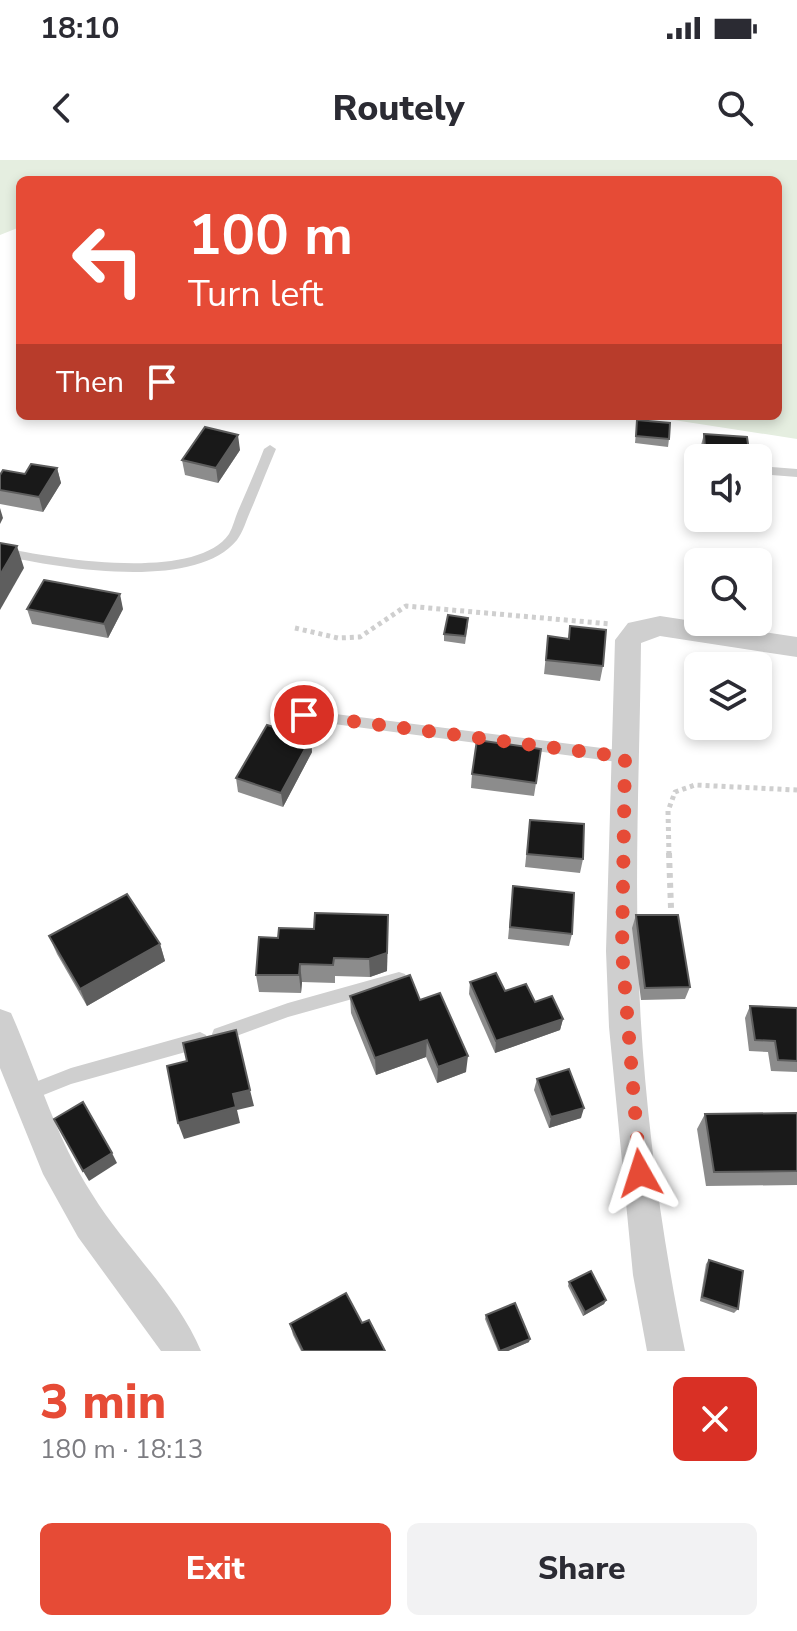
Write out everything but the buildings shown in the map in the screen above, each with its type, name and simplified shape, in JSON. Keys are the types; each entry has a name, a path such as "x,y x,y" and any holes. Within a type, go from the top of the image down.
{"street":[{"path":"666,1351 651,1275 625,1027 622,951 628,640 633,632 643,627 660,626 797,647"},
{"path":"2,1033 26,1094 78,1205 155,1304 182,1351"}],"lane":[{"path":"0,551 37,559 112,566 184,563 210,557 225,548 234,536 270,449"},
{"path":"772,471 797,473"},
{"path":"304,715 625,757"},
{"path":"26,1094 71,1076 399,979"}],"path":[{"path":"295,628 338,638 360,637 397,610 415,606 643,627"},
{"path":"671,908 668,811 675,792 695,785 797,790"}],"shaded area":[{"path":"0,160 797,160 797,439 674,420 782,420 782,176 16,176 16,229 0,235"}],"route":[{"path":"304,715 625,757 622,951 627,1051 640,1173"}]}
